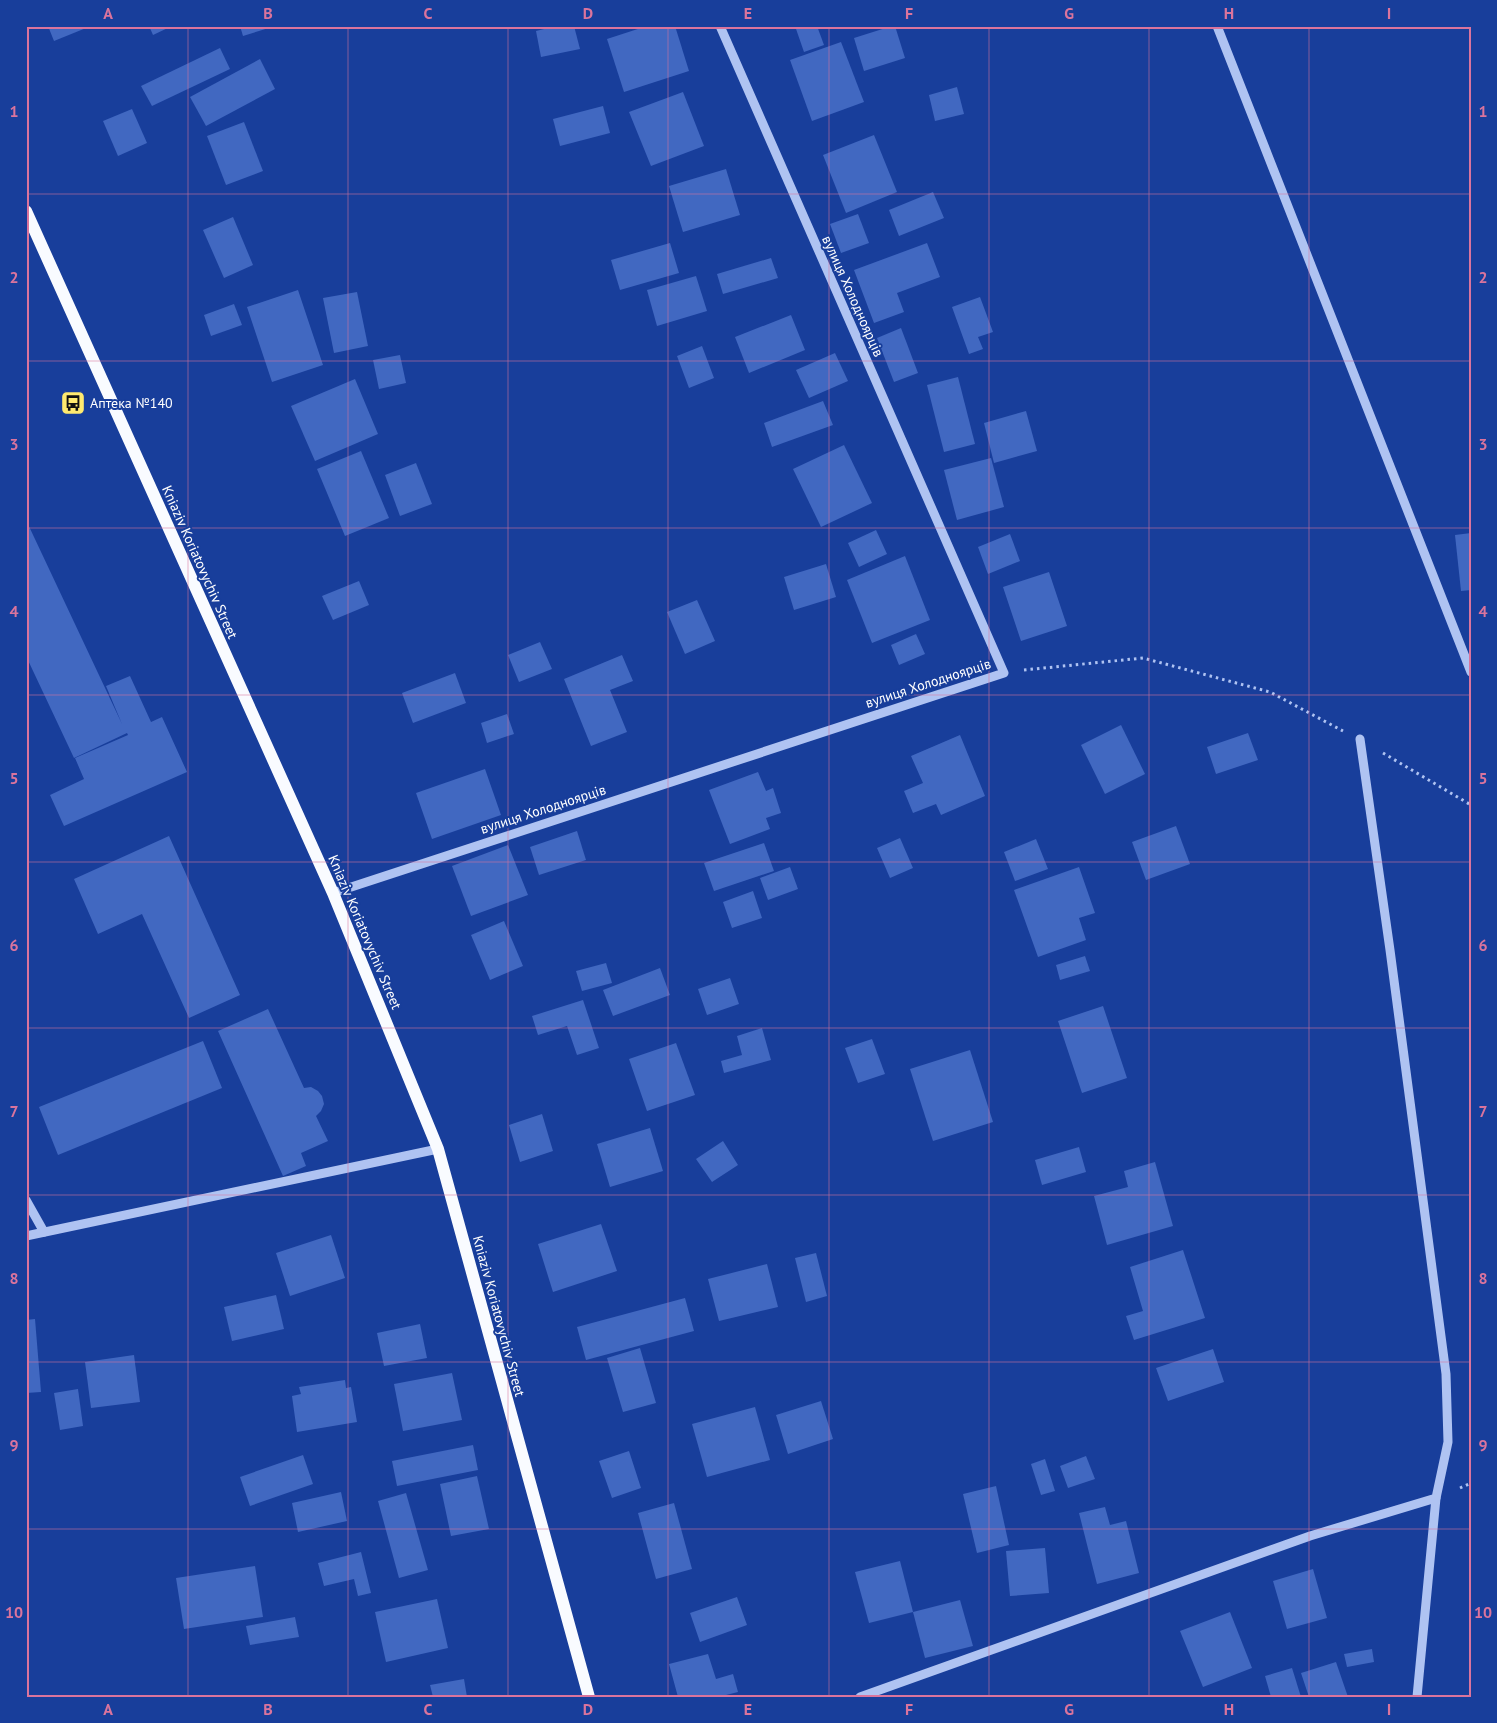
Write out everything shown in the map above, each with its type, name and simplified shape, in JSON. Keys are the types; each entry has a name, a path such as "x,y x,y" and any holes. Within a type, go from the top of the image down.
{"main road":[{"name":"Kniaziv Koriatovychiv Street","path":"26,211 333,893 438,1149 589,1697"}],"street":[{"name":"вулиця Холодноярців","path":"333,893 1004,673 720,26"},
{"path":"1217,26 1471,672"},
{"path":"1360,739 1446,1374 1448,1442 1436,1498 1417,1697"},
{"path":"26,1236 438,1149"},
{"path":"26,1200 44,1232"},
{"path":"860,1697 1310,1536 1436,1498"}],"path":[{"path":"1004,673 1143,658 1270,692 1360,739 1471,805"}],"building":[{"path":"48,26 91,26 54,41"},
{"path":"149,26 172,26 153,35"},
{"path":"240,26 271,26 272,27 243,36"},
{"path":"556,26 574,26 580,49 541,57 536,31"},
{"path":"647,26 675,26 689,71 624,92 607,39"},
{"path":"795,26 817,26 824,45 804,52"},
{"path":"895,26 905,58 864,71 854,38"},
{"path":"841,42 864,102 812,121 790,60"},
{"path":"220,48 230,69 152,106 141,86"},
{"path":"260,59 275,89 206,126 190,97"},
{"path":"957,87 964,114 935,121 929,95"},
{"path":"683,92 704,146 651,166 629,112"},
{"path":"603,106 610,133 560,146 553,119"},
{"path":"132,109 147,143 118,156 103,121"},
{"path":"244,122 263,171 226,185 207,136"},
{"path":"874,135 897,192 846,213 823,155"},
{"path":"726,169 740,215 683,232 669,186"},
{"path":"933,192 944,218 899,236 889,210"},
{"path":"858,214 869,243 841,253 830,224"},
{"path":"233,217 253,265 224,278 203,230"},
{"path":"670,243 679,273 620,290 611,260"},
{"path":"927,243 940,277 897,293 904,312 874,323 854,270"},
{"path":"771,258 778,278 723,294 717,274"},
{"path":"696,276 707,311 657,326 647,290"},
{"path":"298,290 323,365 272,382 247,307"},
{"path":"357,292 368,346 334,353 323,298"},
{"path":"980,297 993,332 978,337 983,349 969,354 952,307"},
{"path":"234,304 242,325 211,336 204,315"},
{"path":"791,315 805,350 749,373 735,337"},
{"path":"901,328 918,373 894,382 877,338"},
{"path":"702,346 714,378 689,388 677,356"},
{"path":"835,353 848,381 809,398 796,370"},
{"path":"400,355 406,383 379,389 373,360"},
{"path":"958,377 975,444 944,452 927,385"},
{"path":"355,379 378,434 315,461 291,406"},
{"path":"823,401 833,425 772,447 764,423"},
{"path":"1026,411 1037,451 994,463 984,423"},
{"path":"844,445 872,503 821,527 793,469"},
{"path":"361,451 389,518 345,536 317,469"},
{"path":"991,458 1004,507 957,520 944,470"},
{"path":"416,463 432,504 400,516 385,475"},
{"path":"26,520 122,724 106,686 130,676 151,722 162,717 187,772 64,826 50,795 84,779 75,758 128,735 127,733 74,758 26,656"},
{"path":"876,530 887,554 859,567 848,543"},
{"path":"1471,533 1471,590 1461,591 1455,535"},
{"path":"1010,534 1020,561 988,574 978,547"},
{"path":"905,556 930,620 872,643 847,580"},
{"path":"826,564 836,597 794,610 784,577"},
{"path":"1049,572 1067,626 1021,641 1003,587"},
{"path":"359,581 369,605 333,620 322,596"},
{"path":"697,600 715,641 685,654 667,612"},
{"path":"916,634 925,654 899,665 891,645"},
{"path":"540,642 552,669 519,682 508,655"},
{"path":"622,655 633,681 610,690 627,732 591,746 564,679"},
{"path":"455,673 466,703 413,723 402,693"},
{"path":"507,714 514,734 487,743 481,723"},
{"path":"1121,725 1145,774 1105,794 1081,745"},
{"path":"1248,733 1258,760 1216,774 1207,747"},
{"path":"960,735 985,796 941,815 936,804 913,813 904,791 923,783 911,756"},
{"path":"485,769 501,815 432,839 416,793"},
{"path":"758,772 766,791 773,788 781,813 766,818 770,829 730,844 709,790"},
{"path":"1176,826 1190,864 1146,880 1132,842"},
{"path":"577,831 586,860 539,875 530,847"},
{"path":"169,836 240,995 189,1018 142,914 98,934 74,879"},
{"path":"900,838 913,868 890,878 877,848"},
{"path":"1036,839 1048,869 1015,881 1004,852"},
{"path":"764,843 774,871 714,891 704,863"},
{"path":"508,845 528,895 471,916 452,866"},
{"path":"790,867 798,889 768,900 760,878"},
{"path":"1079,867 1095,913 1079,918 1086,940 1038,957 1014,890"},
{"path":"753,891 762,918 732,928 723,902"},
{"path":"504,921 523,966 490,980 471,935"},
{"path":"1085,956 1090,971 1060,980 1056,965"},
{"path":"606,963 612,983 582,991 576,971"},
{"path":"660,968 670,995 613,1016 603,990"},
{"path":"730,978 739,1004 707,1015 698,989"},
{"path":"583,1000 599,1048 577,1055 567,1026 538,1035 532,1016"},
{"path":"1103,1006 1127,1078 1082,1093 1058,1021"},
{"path":"268,1009 304,1088 311,1087 322,1096 324,1104 316,1116 328,1141 301,1153 306,1166 283,1176 218,1031"},
{"path":"762,1028 771,1060 724,1073 721,1061 742,1055 737,1036"},
{"path":"872,1039 885,1074 858,1083 845,1048"},
{"path":"203,1041 222,1088 58,1155 39,1107"},
{"path":"676,1043 695,1095 647,1111 629,1059"},
{"path":"970,1050 993,1122 933,1141 910,1069"},
{"path":"542,1114 553,1151 520,1162 509,1125"},
{"path":"650,1128 663,1171 610,1187 597,1144"},
{"path":"723,1141 738,1165 712,1182 696,1159"},
{"path":"1079,1147 1086,1172 1042,1185 1035,1160"},
{"path":"1155,1162 1173,1226 1107,1245 1094,1196 1128,1187 1124,1171"},
{"path":"601,1224 617,1271 553,1292 538,1244"},
{"path":"331,1235 345,1278 290,1296 276,1253"},
{"path":"1183,1250 1205,1318 1134,1340 1126,1316 1143,1311 1130,1267"},
{"path":"816,1253 827,1296 806,1302 795,1258"},
{"path":"767,1264 778,1307 719,1321 708,1279"},
{"path":"276,1295 284,1329 232,1341 224,1307"},
{"path":"685,1298 694,1331 586,1360 577,1327"},
{"path":"35,1319 41,1392 26,1393 26,1320"},
{"path":"420,1324 427,1358 384,1366 377,1333"},
{"path":"640,1348 656,1403 623,1412 607,1358"},
{"path":"1213,1349 1224,1382 1168,1401 1156,1368"},
{"path":"134,1355 140,1402 91,1408 85,1362"},
{"path":"452,1373 462,1420 403,1431 394,1384"},
{"path":"345,1380 346,1388 351,1387 357,1422 297,1432 292,1396 301,1394 299,1387"},
{"path":"78,1389 83,1426 60,1430 54,1393"},
{"path":"821,1401 833,1439 788,1454 776,1415"},
{"path":"755,1407 770,1460 707,1477 692,1424"},
{"path":"473,1445 478,1470 397,1486 392,1461"},
{"path":"629,1451 641,1488 612,1498 599,1461"},
{"path":"303,1455 313,1484 250,1506 240,1477"},
{"path":"1086,1456 1095,1479 1068,1488 1060,1466"},
{"path":"1045,1459 1055,1491 1041,1495 1031,1464"},
{"path":"477,1476 489,1529 451,1536 440,1484"},
{"path":"996,1486 1009,1545 977,1553 963,1494"},
{"path":"341,1492 347,1521 298,1532 292,1503"},
{"path":"406,1493 428,1570 399,1578 378,1501"},
{"path":"674,1503 692,1569 656,1579 638,1513"},
{"path":"1105,1507 1110,1525 1126,1521 1139,1573 1097,1584 1079,1513"},
{"path":"1045,1548 1049,1593 1010,1596 1006,1551"},
{"path":"361,1552 371,1593 358,1596 354,1579 324,1586 318,1563"},
{"path":"900,1561 913,1612 869,1623 855,1572"},
{"path":"255,1566 263,1617 184,1629 176,1578"},
{"path":"1313,1569 1327,1618 1287,1629 1273,1581"},
{"path":"737,1597 747,1625 700,1642 690,1613"},
{"path":"437,1599 448,1648 386,1662 375,1612"},
{"path":"960,1600 973,1646 925,1658 913,1612"},
{"path":"1230,1612 1252,1668 1203,1687 1180,1631"},
{"path":"295,1617 299,1637 250,1645 246,1626"},
{"path":"1372,1649 1374,1662 1347,1667 1344,1654"},
{"path":"708,1654 716,1679 733,1674 738,1692 726,1695 727,1697 678,1697 669,1664"},
{"path":"1336,1662 1348,1697 1309,1697 1301,1673"},
{"path":"1292,1668 1301,1697 1271,1697 1265,1676"},
{"path":"464,1679 467,1697 433,1697 430,1685"}],"place":[{"name":"Аптека №140","path":"73,403"}]}
